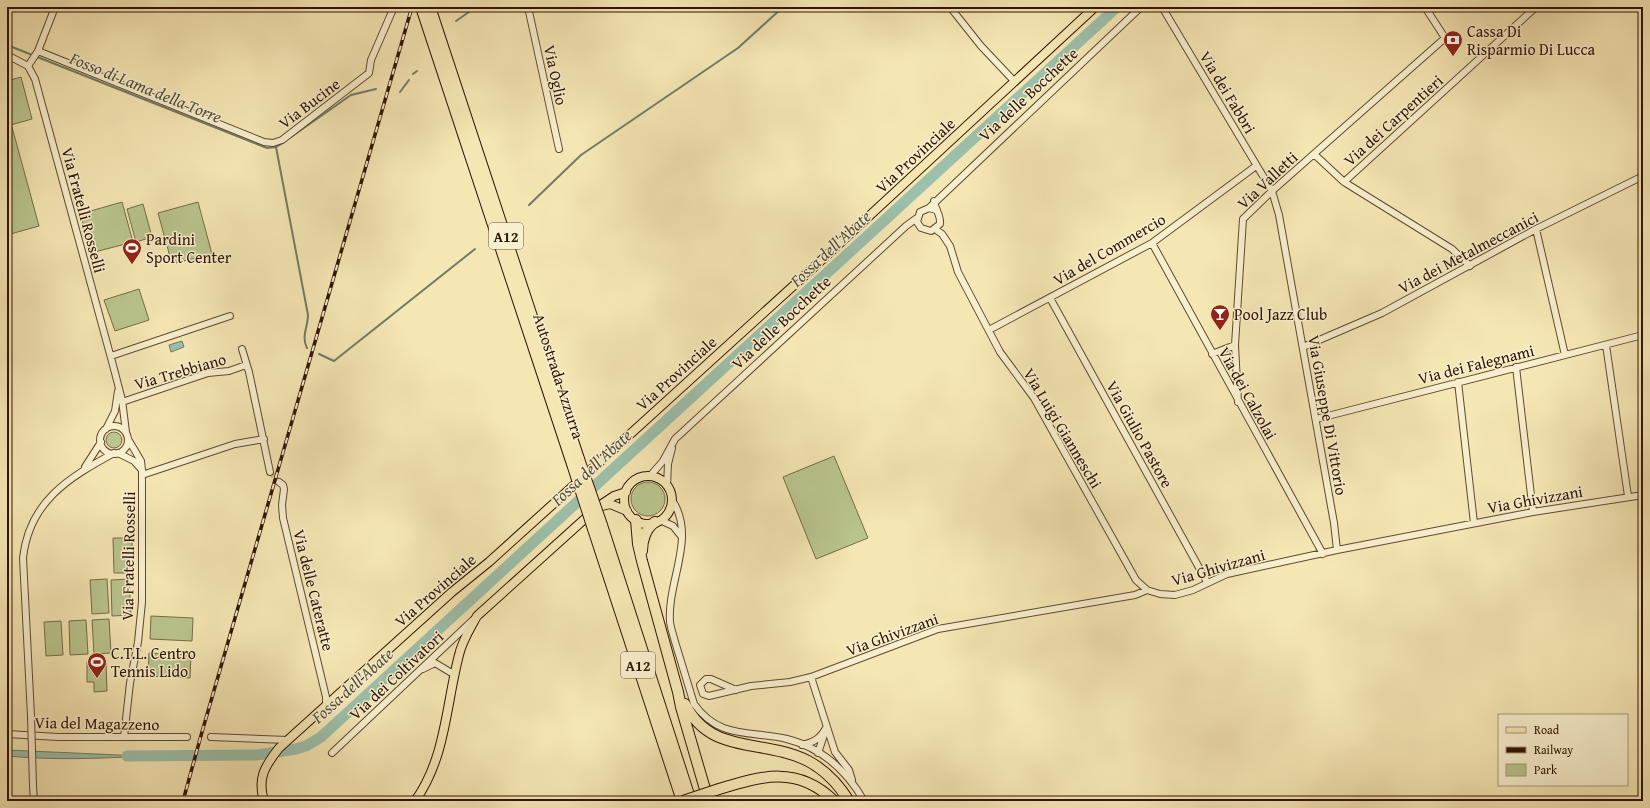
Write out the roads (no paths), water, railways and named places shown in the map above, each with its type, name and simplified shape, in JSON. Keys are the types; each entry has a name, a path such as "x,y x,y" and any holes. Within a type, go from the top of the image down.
{"highway":[{"name":"Autostrada Azzurra","path":"421,7 576,461"},
{"name":"Autostrada Azzurra","path":"431,10 576,461 683,801"},
{"path":"636,520 638,544 642,561 681,707 707,796 710,801"},
{"path":"642,561 642,544 650,526 658,521"},
{"name":"Autostrada Azzurra","path":"597,527 691,801"},
{"path":"678,692 690,715 706,732 722,739 788,754 808,761 828,776 849,801"},
{"path":"683,801 756,778 778,776 794,778 808,783 822,791 834,801"}],"main road":[{"name":"Via Provinciale","path":"264,801 261,784 262,776 267,763 279,748 555,502 1015,82 1095,7"},
{"path":"599,506 610,504 627,511 636,520 642,523 658,521 666,514 672,500 667,486 662,481 650,476 643,477 632,482 626,492 625,505 627,511"},
{"path":"418,800 438,752 446,726 459,654 466,635 477,616 599,506 614,496 626,492"}],"street":[{"path":"7,54 30,64 55,7"},
{"name":"Via Bucine","path":"36,52 264,142 272,143 282,140 369,73 371,60 394,7"},
{"name":"Via Oglio","path":"528,7 559,149"},
{"path":"950,7 981,46 1015,82"},
{"name":"Via delle Bocchette","path":"675,439 906,226 918,222 920,212 929,208 934,200 1141,7"},
{"name":"Via dei Fabbri","path":"1162,7 1272,191"},
{"name":"Via Valletti","path":"1238,402 1235,345 1243,219 1272,191 1445,38 1425,7"},
{"name":"Via dei Carpentieri","path":"1470,266 1452,249 1344,182 1536,7"},
{"name":"Via Fratelli Rosselli","path":"30,64 111,356 122,400 126,432"},
{"path":"1314,154 1344,182"},
{"name":"Via del Commercio","path":"989,330 1152,243 1256,166"},
{"name":"Via dei Metalmeccanici","path":"1303,347 1382,313 1536,229 1643,176"},
{"name":"Via Giuseppe Di Vittorio","path":"1272,191 1279,215 1303,347 1337,550"},
{"path":"918,222 924,230 935,229 940,224 940,216 936,210 934,200"},
{"path":"929,208 936,210"},
{"name":"Via Luigi Gianneschi","path":"940,224 942,234"},
{"name":"Via Luigi Gianneschi","path":"935,229 942,234 950,246 958,272 1000,352 1034,398 1136,580 1147,590"},
{"path":"1536,229 1565,355"},
{"name":"Via dei Calzolai","path":"1152,243 1238,402 1323,554"},
{"name":"Via Giulio Pastore","path":"1050,298 1207,582"},
{"path":"111,356 230,316"},
{"name":"Via dei Falegnami","path":"1316,419 1643,336"},
{"path":"1212,354 1235,345"},
{"path":"1606,345 1628,496"},
{"path":"242,349 264,439 270,472"},
{"name":"Via Trebbiano","path":"122,400 125,401 146,395 208,373 229,371 246,365"},
{"path":"1516,367 1533,512"},
{"path":"1458,382 1474,524"},
{"name":"Via Fratelli Rosselli","path":"105,429 115,411 118,385"},
{"path":"34,801 23,558 24,547 31,523 57,490 83,470 127,446 128,439 126,432 114,426 105,429 102,433 101,442 93,457 83,470"},
{"name":"Via Fratelli Rosselli","path":"124,737 142,602 142,472 141,461 128,439"},
{"path":"142,472 235,444 264,439"},
{"path":"650,476 663,461 675,439"},
{"path":"667,486 668,464 675,439"},
{"path":"101,442 106,450 116,453"},
{"name":"Via Fratelli Rosselli","path":"116,453 134,461 142,472"},
{"name":"Via delle Cateratte","path":"279,482 283,485 284,489 282,505 283,518 326,697 326,706"},
{"name":"Via Ghivizzani","path":"736,690 711,679 706,679 700,685 703,694 709,696 736,690 811,678 938,629 1135,595 1147,590 1160,594 1175,595 1193,590 1207,582 1227,574 1337,550 1533,512 1628,496 1643,495"},
{"path":"672,500 678,509 682,537 682,556 670,604 670,623 694,704 702,714 723,729 787,739 802,745 826,757 852,781"},
{"path":"658,521 674,526 682,537"},
{"name":"Via dei Coltivatori","path":"332,753 477,616"},
{"path":"418,671 436,663 455,675"},
{"path":"811,678 835,752 849,770 852,781 864,801"},
{"path":"802,745 816,741 827,729"},
{"path":"818,753 827,729"},
{"path":"826,757 830,749 827,729"},
{"name":"Via del Magazzeno","path":"7,734 58,737 187,737"},
{"path":"211,737 288,740"}],"waterway":[{"path":"456,21 476,7"},
{"path":"529,205 581,155 738,48 783,7"},
{"name":"Fossa dell'Abate","path":"127,756 257,755 296,749 306,746 321,737 1117,7"},
{"name":"Fosso di Lama della Torre","path":"7,45 267,148 276,147 283,143"},
{"path":"413,74 417,71"},
{"path":"400,92 409,80"},
{"path":"291,137 351,95 376,89"},
{"path":"276,147 308,315 305,335 305,344 307,348"},
{"path":"319,354 334,361 475,249"}],"tunnel":[{"path":"270,472 279,482"}],"railway":[{"path":"183,801 412,7"}],"place":[{"name":"Cassa Di Risparmio Di Lucca","path":"1453,57"},
{"name":"Pardini Sport Center","path":"132,265"},
{"name":"Pool Jazz Club","path":"1220,331"},
{"name":"C.T.L. Centro Tennis Lido","path":"97,679"}]}
